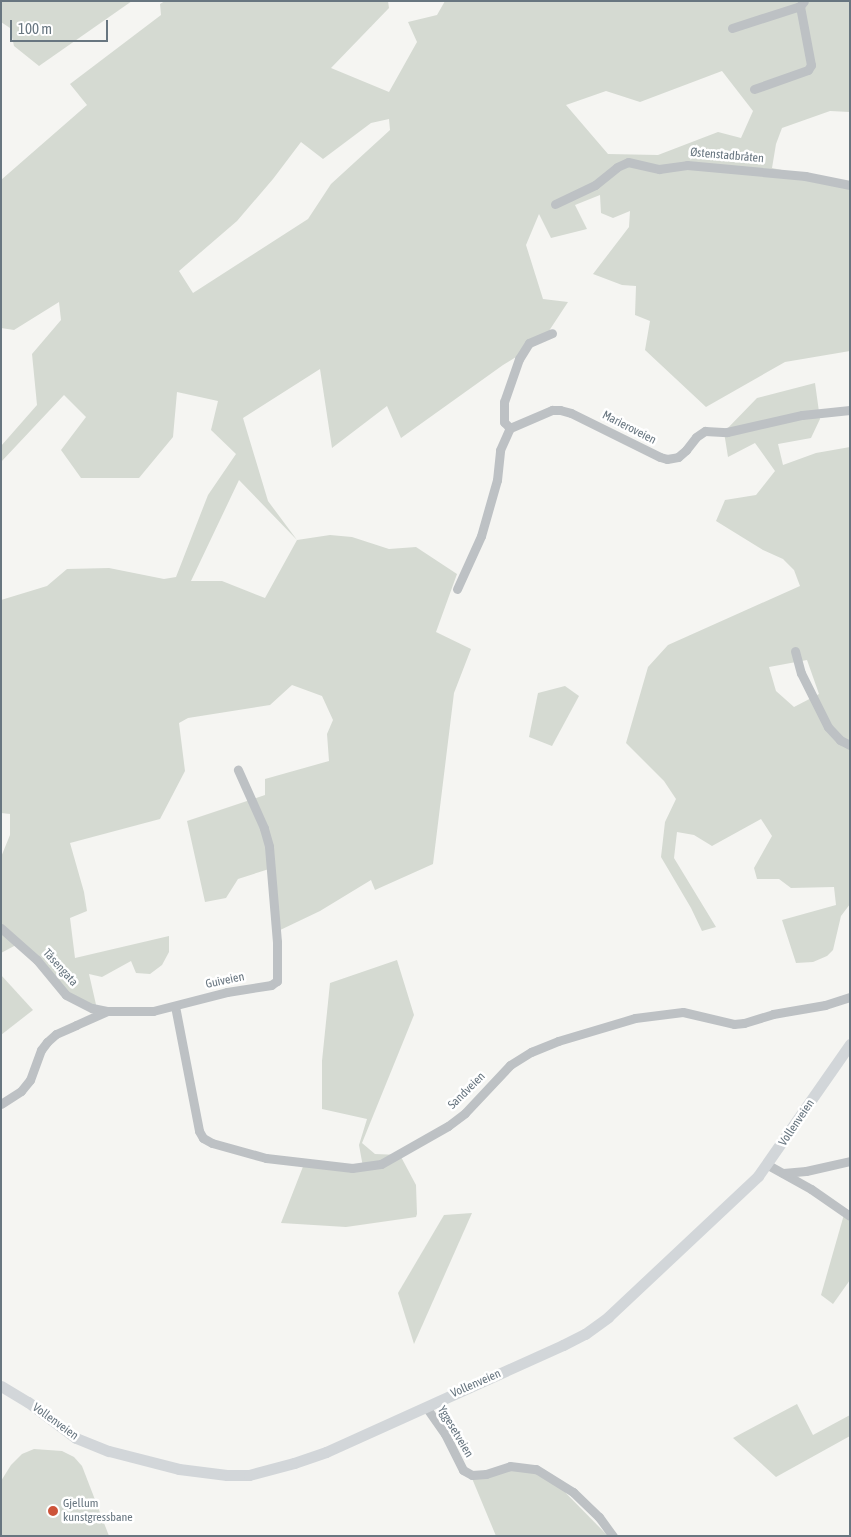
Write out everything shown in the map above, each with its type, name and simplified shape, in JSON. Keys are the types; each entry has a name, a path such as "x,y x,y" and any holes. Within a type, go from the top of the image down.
{"main road":[{"name":"Vollenveien","path":"1,1386 31,1404 68,1434 90,1444 164,1466 194,1472 233,1476 256,1474 306,1459 426,1407 592,1330 646,1284 750,1186 768,1165 850,1044"}],"street":[{"path":"732,28 802,4 812,64 808,70 754,89"},
{"name":"Østenstadbråten","path":"555,204 595,185 617,166 628,162 659,169 687,165 781,174 850,185"},
{"path":"457,589 481,536 497,480 500,450 510,428 504,422 504,402 519,359 529,343 552,332"},
{"name":"Marieroveien","path":"510,428 552,410 560,410 571,413 660,457 668,459 678,456 686,450 696,437 705,431 727,432 802,415 850,410"},
{"path":"796,651 801,674 828,727 840,740 850,745"},
{"name":"Guiveien","path":"1,1104 21,1091 30,1080 41,1050 56,1034 107,1011 153,1011 227,992 271,985 278,977 269,846 264,828 238,770"},
{"name":"Tåsengata","path":"1,928 37,960 66,995 92,1008 107,1011"},
{"name":"Sandveien","path":"175,1006 199,1131 203,1138 266,1158 352,1168 381,1164 448,1126 465,1113 510,1065 531,1052 558,1041 634,1018 683,1012 734,1024 744,1023 773,1014 825,1005 850,997"},
{"path":"783,1173 806,1171 850,1161"},
{"path":"768,1165 831,1202 850,1216"},
{"name":"Yggesetveien","path":"426,1407 445,1434 463,1470 472,1474 486,1474 510,1466 536,1469 573,1492 599,1517 613,1536"}],"shaded area":[{"path":"1,1 132,1 39,66 14,46 10,28 1,22"},
{"path":"165,1 388,1 389,8 331,68 389,92 417,42 408,22 437,15 445,1 850,1 850,112 830,111 782,128 776,144 772,168 850,184 850,351 785,362 706,407 645,350 650,321 635,315 636,286 622,285 593,274 629,227 630,211 613,218 601,213 600,195 575,205 587,229 551,238 539,214 526,245 543,299 568,302 543,340 503,365 401,438 387,406 332,448 320,369 243,418 268,501 297,540 330,535 352,537 389,549 416,547 457,574 436,632 471,649 454,693 433,864 375,890 371,880 320,911 276,932 269,869 238,879 226,898 205,902 187,821 265,795 265,779 329,761 327,734 333,720 322,696 292,685 270,705 188,718 179,723 185,771 160,819 70,843 84,892 87,911 70,918 75,958 169,936 169,952 162,965 150,974 136,973 131,961 102,977 89,974 97,1009 65,993 1,930 1,857 10,835 10,814 1,813 1,600 47,586 67,569 109,568 164,579 176,577 208,495 236,454 211,430 218,401 177,392 173,437 139,478 81,478 61,450 86,417 64,395 1,462 1,446 37,405 32,354 61,320 59,302 14,330 1,328 1,180 87,105 70,84 161,15 160,4","holes":["722,71 753,111 741,138 718,132 658,155 608,154 566,105 606,91 640,102","389,119 390,130 331,184 308,219 193,293 179,271 237,221 273,179 301,142 323,159 371,123","239,480 297,540 265,598 222,581 191,581"]},
{"path":"815,383 820,419 811,438 778,444 783,465 816,453 850,447 850,904 841,916 833,950 827,956 813,962 796,963 782,920 836,905 834,887 791,888 779,879 757,879 754,868 772,836 761,819 712,846 694,835 677,832 674,858 716,927 702,931 691,908 661,857 665,822 676,799 664,781 626,743 648,667 668,645 800,586 794,570 783,559 763,550 716,521 725,500 756,495 775,471 755,443 728,457 724,432 757,398","holes":["807,660 819,694 794,707 776,691 769,667"]},
{"path":"565,686 579,696 552,746 529,737 538,693"},
{"path":"1,933 16,945 1,953"},
{"path":"397,960 414,1015 362,1143 375,1154 400,1155 416,1185 416,1217 346,1227 281,1223 304,1164 363,1167 359,1145 367,1119 322,1109 322,1061 330,983"},
{"path":"1,975 33,1010 1,1035"},
{"path":"845,1211 850,1217 850,1280 833,1304 821,1295"},
{"path":"472,1213 414,1344 398,1293 444,1215"},
{"path":"797,1404 813,1435 850,1415 850,1436 776,1477 733,1438"},
{"path":"34,1449 62,1451 74,1457 82,1466 109,1536 1,1536 1,1481 11,1465 22,1454"},
{"path":"508,1467 538,1473 555,1482 608,1536 496,1536 471,1476"}],"place":[{"name":"Gjellum kunstgressbane","path":"53,1511"}]}
